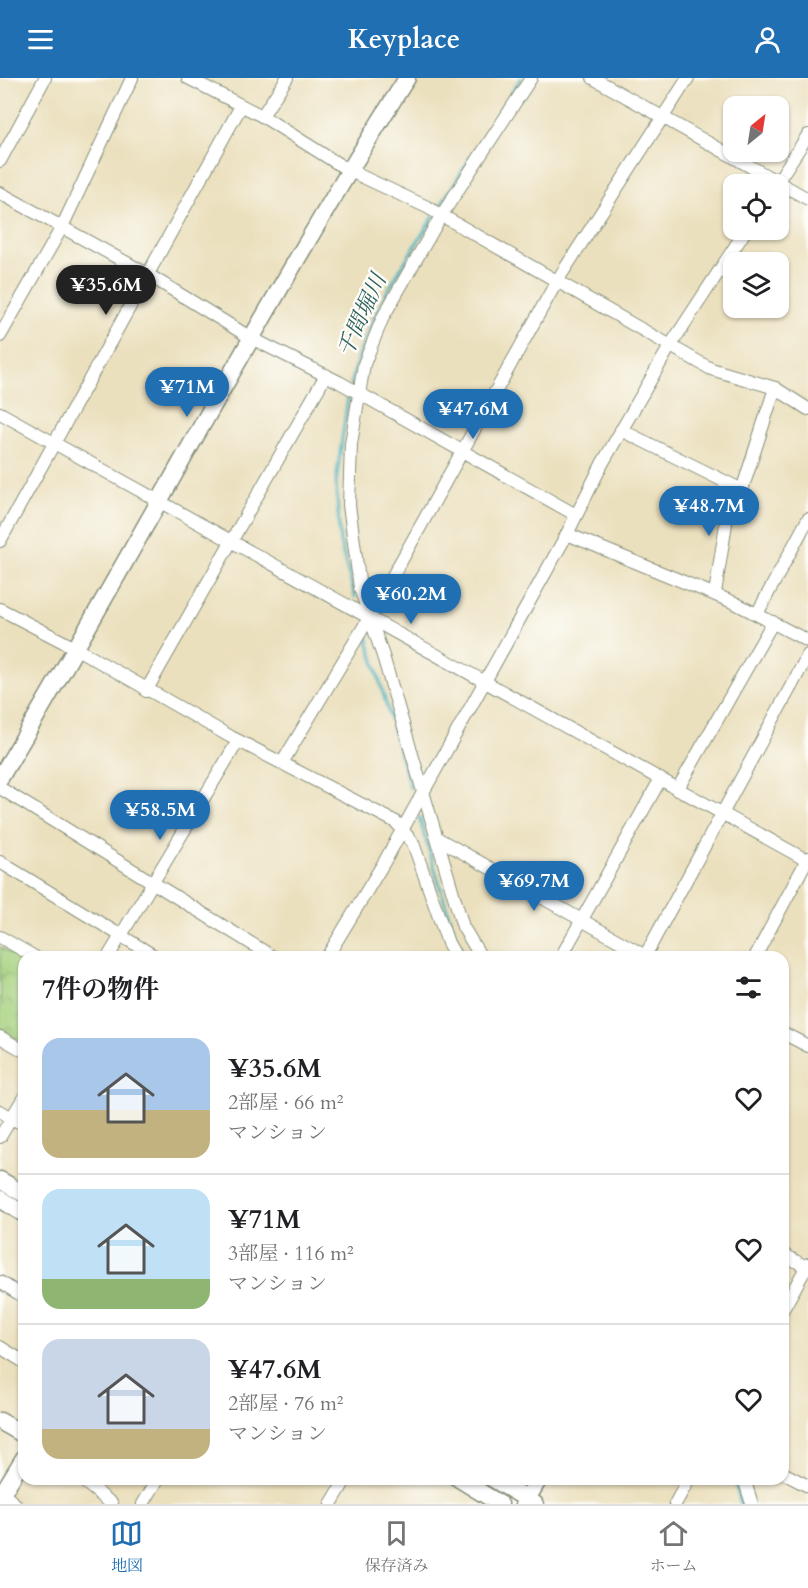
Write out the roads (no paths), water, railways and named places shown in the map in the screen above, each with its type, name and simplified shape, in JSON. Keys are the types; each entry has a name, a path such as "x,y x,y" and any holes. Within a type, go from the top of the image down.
{"street":[{"path":"0,161 45,78"},
{"path":"0,336 62,227 132,78"},
{"path":"188,78 262,116 348,170 427,207 711,369 775,388 808,408"},
{"path":"262,116 287,78"},
{"path":"0,778 77,649 348,170 406,78"},
{"path":"477,951 463,927 360,588 349,505 351,444 357,392 372,338 440,215 531,78"},
{"path":"593,78 761,174"},
{"path":"282,764 370,616 557,281 688,78"},
{"path":"0,541 52,443 240,106"},
{"path":"783,174 808,135"},
{"path":"789,189 808,199"},
{"path":"0,193 147,274 251,338 339,382 576,515"},
{"path":"331,951 402,829 567,534 621,430 670,346 739,240"},
{"path":"146,690 326,375"},
{"path":"621,430 742,490 775,388"},
{"path":"0,413 161,501 232,543 370,616 384,627 677,790 808,860 758,951"},
{"path":"715,593 732,486"},
{"path":"757,614 808,519"},
{"path":"567,534 715,593 808,641"},
{"path":"0,609 77,649 238,741 396,822 413,843 452,951"},
{"path":"677,790 773,622"},
{"path":"649,951 808,655"},
{"path":"112,951 238,741"},
{"path":"565,951 660,780"},
{"path":"0,788 263,951"},
{"path":"437,838 637,951"},
{"path":"0,862 147,951"},
{"path":"0,937 24,951"},
{"path":"789,1035 808,1046"},
{"path":"0,1037 18,1048"},
{"path":"0,1137 18,1108"},
{"path":"0,1111 18,1122"},
{"path":"0,1180 18,1190"},
{"path":"0,1199 18,1210"},
{"path":"789,1257 808,1266 789,1299"},
{"path":"0,1282 18,1293"},
{"path":"0,1347 18,1358"},
{"path":"0,1421 18,1432"},
{"path":"4,1496 18,1469"},
{"path":"789,1476 808,1486"},
{"path":"88,1485 112,1504"},
{"path":"143,1504 154,1485"},
{"path":"331,1504 342,1485"},
{"path":"469,1485 501,1504"},
{"path":"502,1485 528,1502 536,1485"},
{"path":"675,1504 686,1485"},
{"path":"746,1485 752,1504"}],"waterway":[{"name":"千間堀川","path":"437,211 521,78"},
{"name":"千間堀川","path":"351,384 374,317 396,276 434,216"},
{"name":"千間堀川","path":"349,390 336,482 340,542 355,597"},
{"name":"千間堀川","path":"366,633 410,788"},
{"name":"千間堀川","path":"419,817 456,939 463,951"},
{"name":"千間堀川","path":"736,1485 741,1504"}]}
